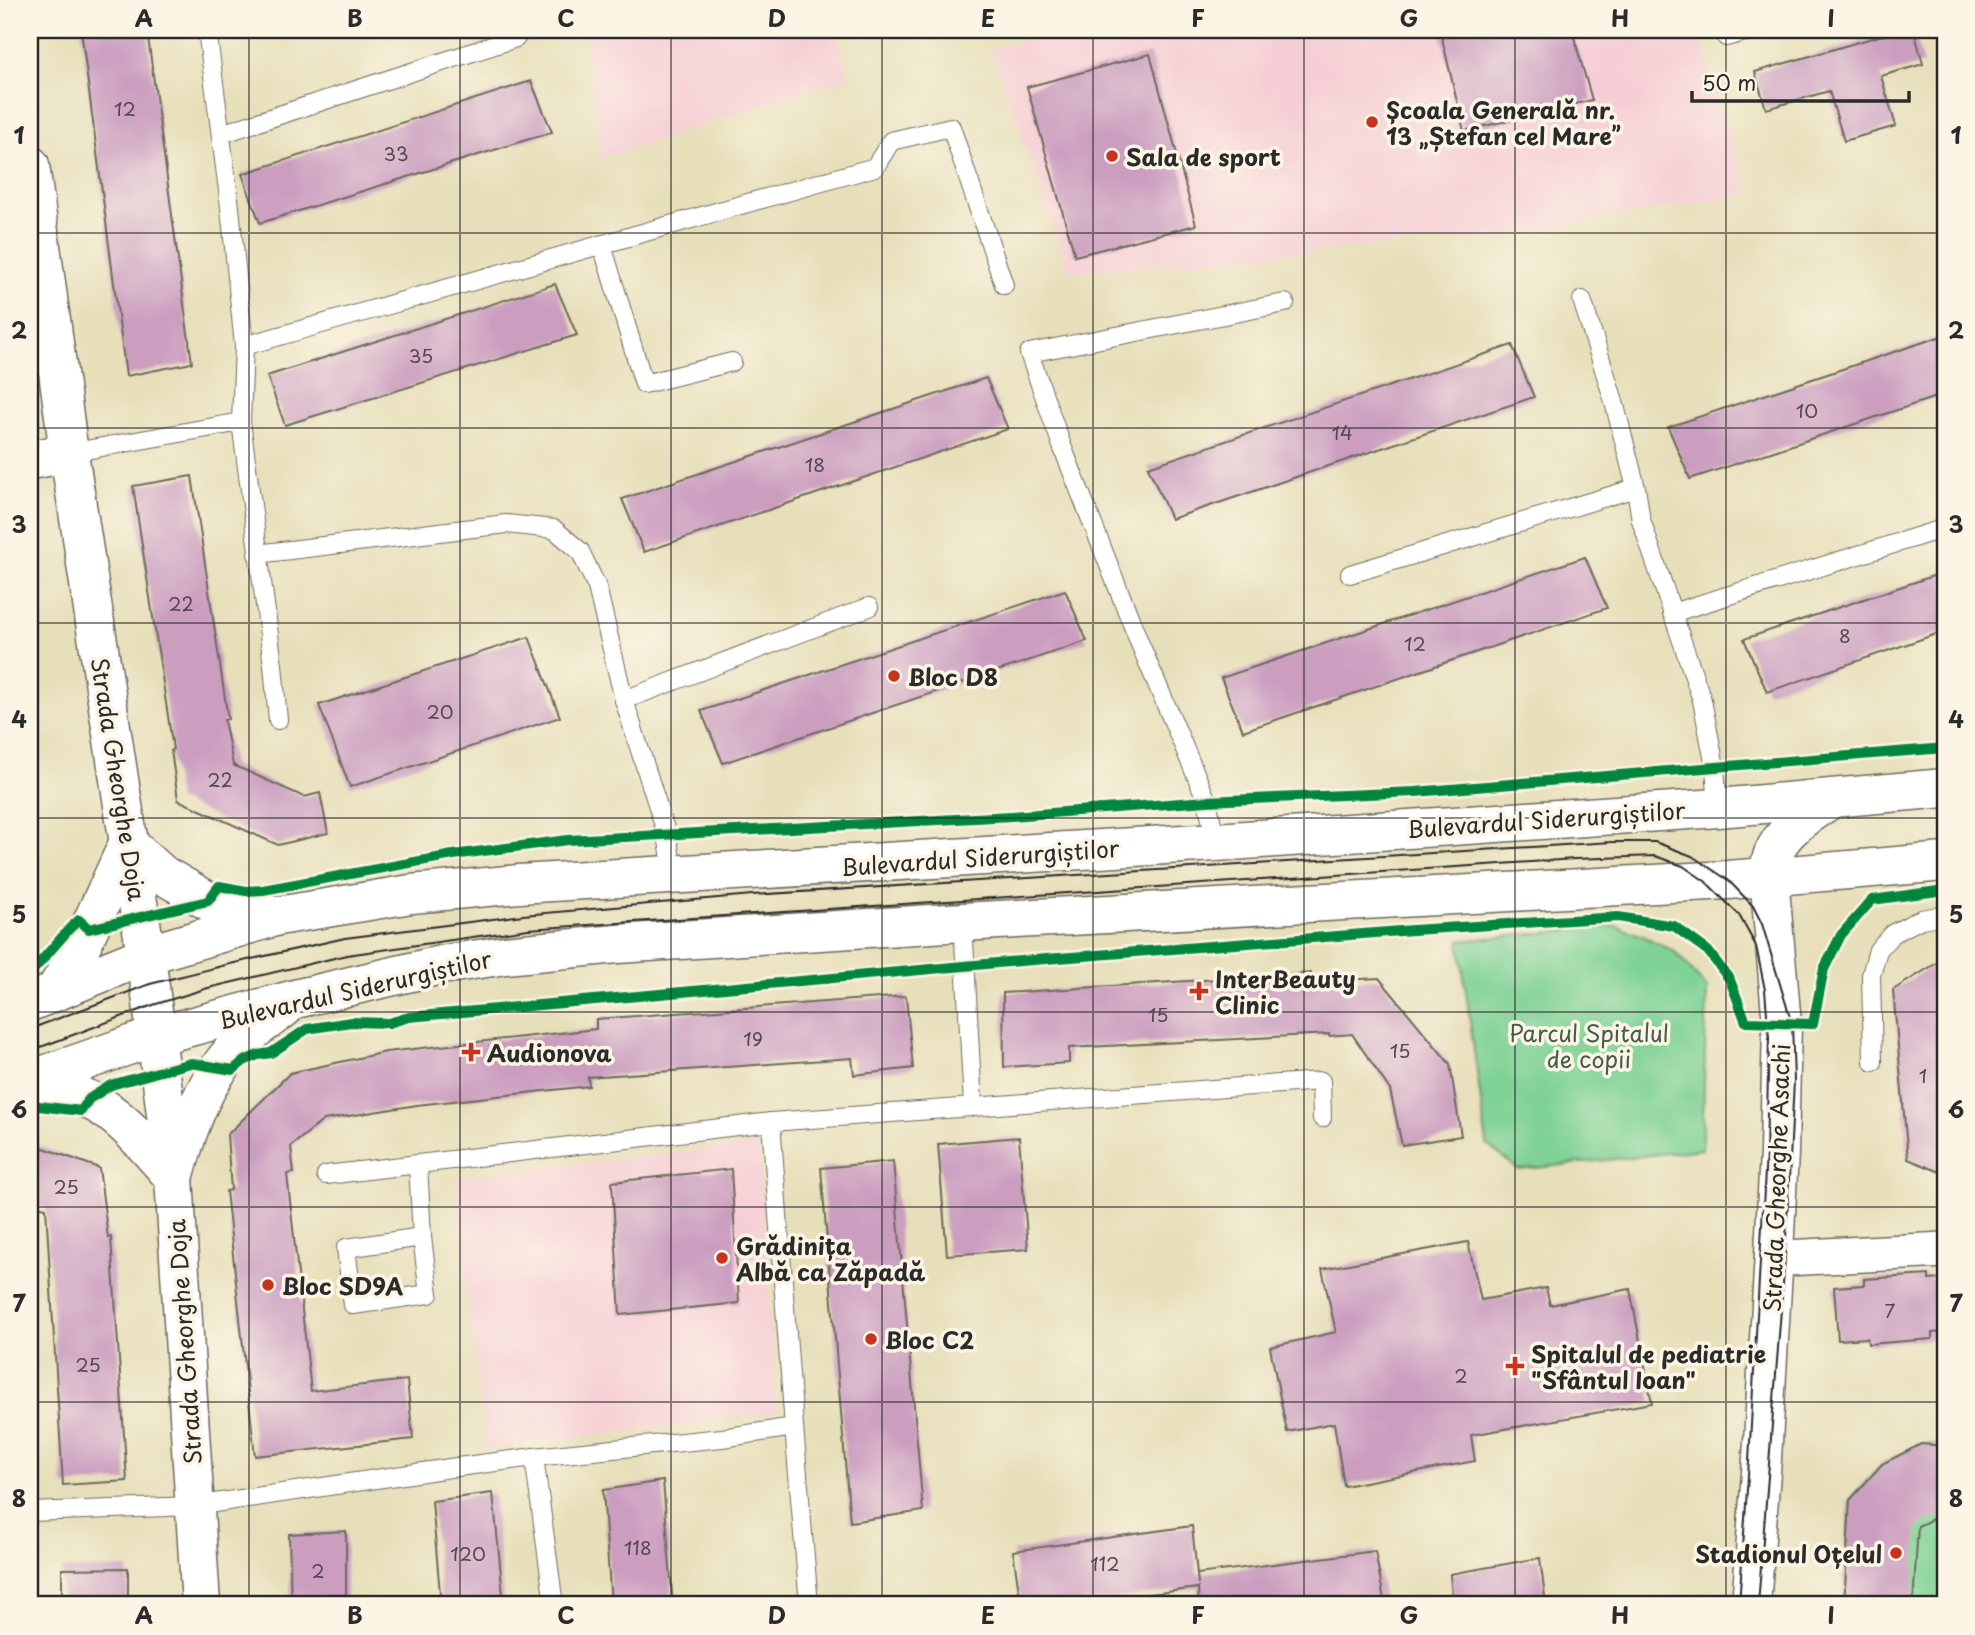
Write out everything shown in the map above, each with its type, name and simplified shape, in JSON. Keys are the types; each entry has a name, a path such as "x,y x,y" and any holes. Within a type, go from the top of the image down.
{"main road":[{"name":"Strada Gheorghe Doja","path":"30,165 69,453 146,955 174,1178 201,1605"},
{"path":"30,460 69,453"},
{"name":"Bulevardul Siderurgiștilor","path":"42,996 146,955 278,916 411,894 519,884 1216,842 1718,808 1945,788"},
{"path":"1769,877 1772,856 1784,835 1801,819 1831,799"},
{"path":"42,996 81,946 128,844 163,875 208,901 278,916"},
{"name":"Bulevardul Siderurgiștilor","path":"30,1080 156,1036 295,999 441,965 505,955 617,944 1769,877 1945,862"},
{"name":"Strada Gheorghe Asachi","path":"1751,1605 1779,1152 1782,1024 1769,877"},
{"path":"174,1178 188,1128 202,1096 220,1068 244,1040 295,999"},
{"path":"30,1092 53,1090 89,1099 124,1123 174,1178"}],"street":[{"path":"1774,1254 1785,1258 1945,1250"}],"lane":[{"path":"206,30 229,198 244,346 241,422 278,720"},
{"path":"1723,30 1726,37 1752,30"},
{"path":"221,134 516,38"},
{"path":"244,346 875,167 891,141 951,127 1004,285"},
{"path":"602,245 644,384 732,362"},
{"path":"1582,300 1613,398 1636,488 1641,520 1702,700 1715,767 1718,808"},
{"path":"1216,842 1207,801 1140,644 1062,446 1029,353 1285,303"},
{"path":"69,453 241,422"},
{"path":"1350,575 1636,488"},
{"path":"257,554 506,524 554,529 580,551 597,587 624,700 667,835 674,876"},
{"path":"1672,613 1942,529"},
{"path":"624,700 869,607"},
{"path":"1872,1062 1871,975 1878,950 1892,934 1921,919 1945,915"},
{"path":"963,922 973,1106"},
{"path":"326,1175 771,1122 1321,1081 1322,1118"},
{"path":"771,1122 809,1605"},
{"path":"418,1164 422,1237 429,1294 353,1305 346,1248 422,1237"},
{"path":"30,1512 194,1506 366,1479 534,1457 722,1438 794,1427"},
{"path":"534,1457 554,1605"}],"shaded area":[{"path":"585,30 835,30 849,77 602,158"},
{"name":"Școala Generală nr. 13 „Ștefan cel Mare”","path":"1059,30 1697,30 1749,194 1505,235 1070,272 991,50"},
{"path":"759,1144 777,1412 485,1449 455,1178"}],"green space":[{"name":"Parcul Spitalul de copii","path":"1616,926 1674,951 1707,988 1702,1149 1519,1170 1487,1145 1459,941"},
{"name":"Stadionul Oțelul","path":"1921,1444 1945,1446 1945,1605 1844,1605 1850,1500 1882,1464"}],"building":[{"path":"81,30 147,30 192,363 126,376"},
{"path":"1440,30 1572,30 1592,100 1464,131"},
{"path":"1900,30 1914,30 1923,64 1881,76 1896,126 1844,141 1829,91 1766,109 1755,72"},
{"name":"Sala de sport","path":"1150,54 1196,225 1075,256 1027,87"},
{"path":"531,81 552,132 260,223 242,174"},
{"path":"555,284 577,335 285,425 267,376"},
{"path":"1945,335 1945,394 1690,479 1668,427"},
{"path":"1512,345 1534,397 1171,519 1148,467"},
{"path":"986,378 1008,429 644,552 622,499"},
{"path":"192,476 228,719 224,720 233,765 304,797 320,793 328,833 278,845 178,800 173,749 133,486"},
{"path":"1585,557 1607,608 1243,731 1221,678"},
{"path":"1945,572 1945,631 1767,692 1744,639"},
{"name":"Bloc D8","path":"1065,590 1087,641 723,763 701,711"},
{"path":"529,637 560,717 350,787 319,705"},
{"path":"1945,958 1945,1174 1908,1159 1893,990"},
{"path":"1311,973 1311,982 1379,978 1450,1064 1461,1136 1402,1145 1390,1090 1352,1034 1069,1048 1069,1063 1004,1067 1003,993"},
{"path":"906,996 913,1068 854,1075 852,1058 588,1077 589,1086 417,1105 324,1120 291,1146 294,1173 287,1174 311,1391 407,1380 413,1439 255,1456 226,1191 231,1190 227,1135 290,1073 386,1052 596,1029 596,1019"},
{"path":"1019,1137 1028,1249 947,1255 938,1144"},
{"path":"30,1143 99,1168 108,1238 111,1237 127,1481 63,1485 46,1208 30,1204"},
{"name":"Bloc C2","path":"893,1161 923,1511 850,1522 821,1168"},
{"path":"731,1169 739,1303 620,1315 612,1182"},
{"path":"1468,1242 1481,1300 1546,1288 1550,1305 1630,1289 1652,1403 1471,1435 1475,1461 1344,1486 1334,1423 1287,1432 1270,1347 1336,1332 1322,1269"},
{"path":"1929,1275 1929,1280 1945,1279 1945,1332 1932,1333 1932,1339 1868,1344 1867,1338 1838,1340 1834,1287 1864,1285 1864,1279"},
{"name":"Stadionul Oțelul","path":"1921,1444 1945,1446 1945,1513 1918,1526 1913,1605 1844,1605 1850,1500 1882,1464"},
{"path":"663,1481 673,1605 611,1605 603,1490"},
{"path":"493,1493 504,1605 441,1605 432,1501"},
{"path":"1192,1526 1198,1584 1197,1574 1375,1551 1385,1605 1199,1605 1198,1588 1066,1605 1021,1605 1013,1551"},
{"path":"346,1531 346,1605 291,1605 289,1534"},
{"path":"1540,1558 1546,1605 1453,1605 1450,1574"},
{"path":"128,1568 128,1605 62,1605 62,1569"}],"tram line":[{"path":"30,1029 150,984 230,964 345,938 523,915 752,895 1612,842 1655,842 1692,856 1728,880 1753,906 1762,924 1792,1024 1794,1081 1785,1258 1758,1605"},
{"path":"30,1051 153,1005 208,988 347,955 528,929 1575,859 1655,856 1683,866 1705,881 1739,915 1756,946 1765,990 1769,1038 1766,1153 1739,1605"}],"cycle path":[{"path":"30,971 79,920 89,929 208,901 219,886 246,891 263,890 453,855 568,840 1012,816 1207,801 1415,792 1945,748"},
{"path":"30,1105 81,1111 89,1099 111,1085 191,1063 233,1070 244,1061 271,1053 307,1029 351,1022 389,1023 409,1017 1008,962 1413,930 1618,917 1674,926 1708,951 1730,980 1746,1022 1813,1024 1824,969 1841,935 1872,900 1945,890"}],"place":[{"name":"Școala Generală nr. 13 „Ștefan cel Mare”","path":"1372,122"},
{"name":"Sala de sport","path":"1112,156"},
{"name":"Bloc D8","path":"894,676"},
{"name":"InterBeauty Clinic","path":"1199,991"},
{"name":"Audionova","path":"471,1052"},
{"name":"Grădinița Albă ca Zăpadă","path":"722,1258"},
{"name":"Bloc SD9A","path":"268,1285"},
{"name":"Bloc C2","path":"871,1339"},
{"name":"Spitalul de pediatrie \"Sfântul Ioan\"","path":"1515,1366"},
{"name":"Stadionul Oțelul","path":"1896,1553"}]}
